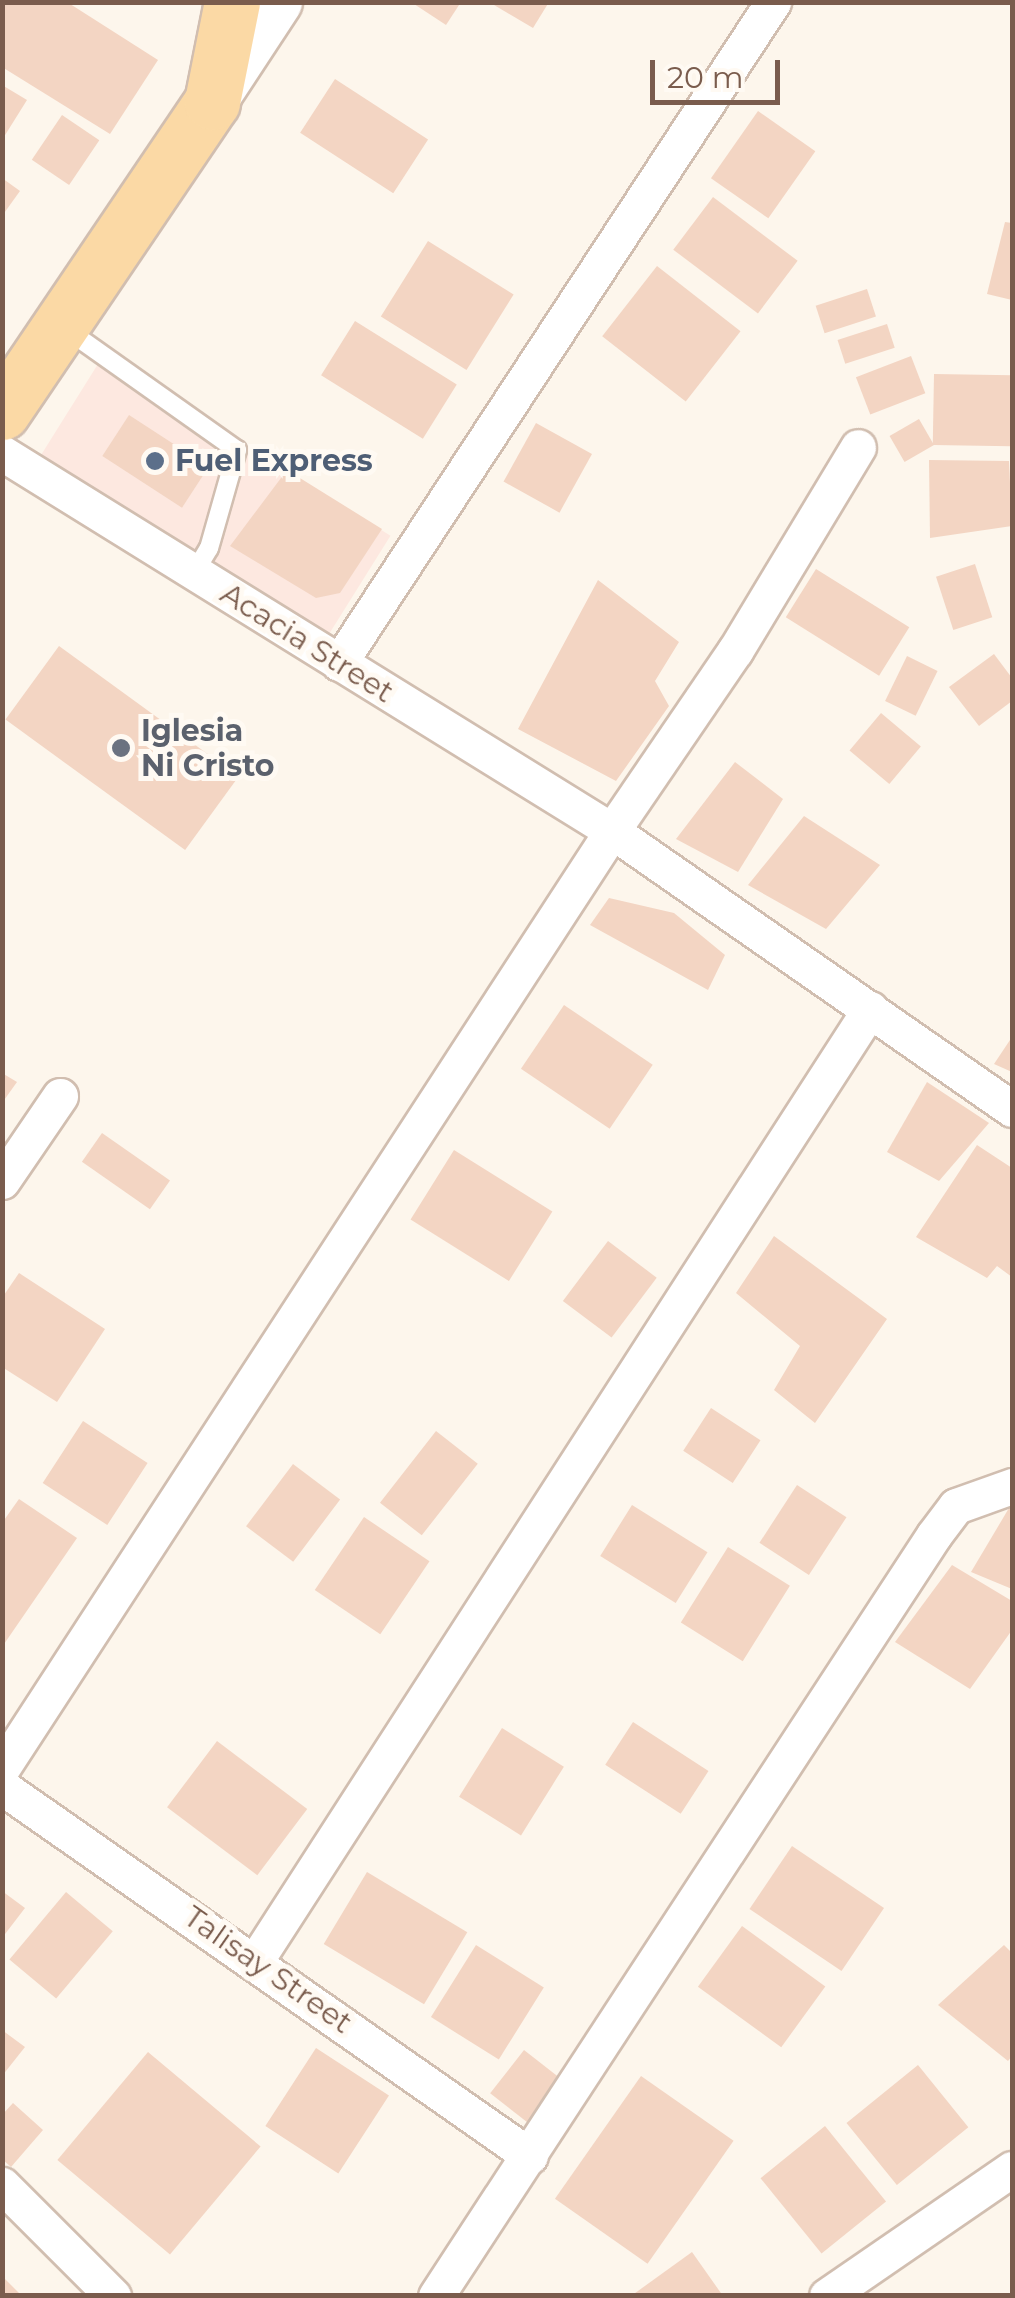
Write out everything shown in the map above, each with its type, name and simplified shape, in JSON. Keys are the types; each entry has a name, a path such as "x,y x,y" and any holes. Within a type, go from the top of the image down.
{"main road":[{"path":"212,102 232,2"},
{"path":"2,412 278,2"}],"street":[{"path":"339,662 773,2"},
{"path":"2,1768 612,831 736,651 858,448"},
{"name":"Acacia Street","path":"2,453 612,831 1012,1108"},
{"path":"256,1960 870,1009"},
{"path":"2,1181 60,1096"},
{"path":"436,2296 934,1535 956,1506 1012,1486"},
{"name":"Talisay Street","path":"2,1788 256,1960 530,2156"},
{"path":"827,2296 1012,2170"},
{"path":"2,2184 113,2296"}],"lane":[{"path":"61,326 238,450 210,548 194,573"}],"shaded area":[{"path":"103,356 390,536 324,642 36,463"}],"building":[{"path":"2,2 67,2 158,60 110,134 2,67"},
{"path":"411,2 461,2 446,25"},
{"path":"489,2 549,2 533,28"},
{"path":"335,79 428,139 393,193 300,133"},
{"path":"2,85 27,100 2,140"},
{"path":"758,111 815,151 768,218 711,178"},
{"path":"62,115 99,140 69,185 32,160"},
{"path":"2,178 20,191 2,216"},
{"path":"713,197 798,261 758,314 673,250"},
{"path":"1005,222 1012,223 1012,300 987,294"},
{"path":"428,241 514,295 466,370 381,316"},
{"path":"657,266 741,331 686,401 602,336"},
{"path":"867,289 876,317 825,333 816,306"},
{"path":"355,321 457,385 423,439 321,375"},
{"path":"887,324 895,348 845,364 838,340"},
{"path":"911,356 925,393 870,414 856,377"},
{"path":"934,374 1012,375 1011,446 933,445"},
{"name":"Fuel Express","path":"129,415 209,467 182,508 102,456"},
{"path":"919,419 934,445 905,462 890,436"},
{"path":"536,423 592,454 559,513 504,482"},
{"path":"929,460 1009,461 1012,526 930,538"},
{"path":"287,470 382,529 340,593 316,598 230,546"},
{"path":"975,564 992,617 953,630 936,577"},
{"path":"816,569 909,627 879,676 786,617"},
{"path":"598,580 679,642 655,681 669,706 616,781 518,729"},
{"name":"Iglesia Ni Cristo","path":"59,646 239,776 185,850 6,720"},
{"path":"994,654 1012,678 1012,701 979,726 949,687"},
{"path":"907,656 938,671 916,716 885,701"},
{"path":"881,713 921,746 889,784 850,751"},
{"path":"735,762 783,799 738,872 676,839"},
{"path":"804,816 880,865 826,929 748,885"},
{"path":"609,898 674,913 725,955 708,990 590,925"},
{"path":"564,1005 653,1065 610,1129 521,1069"},
{"path":"1012,1037 1012,1072 994,1064"},
{"path":"2,1073 17,1082 2,1103"},
{"path":"927,1082 989,1123 939,1181 887,1152"},
{"path":"102,1133 170,1181 150,1209 82,1162"},
{"path":"977,1145 1012,1168 1012,1277 997,1266 987,1278 916,1237"},
{"path":"454,1150 552,1211 509,1281 411,1220"},
{"path":"774,1236 887,1319 815,1423 774,1390 800,1346 736,1293"},
{"path":"608,1241 657,1278 612,1338 563,1301"},
{"path":"19,1273 105,1329 57,1402 2,1367 2,1298"},
{"path":"711,1408 760,1440 733,1483 683,1451"},
{"path":"83,1421 148,1463 107,1525 43,1483"},
{"path":"436,1431 478,1464 422,1535 380,1503"},
{"path":"293,1464 340,1500 293,1562 246,1526"},
{"path":"797,1485 846,1517 809,1575 759,1543"},
{"path":"19,1499 77,1538 2,1647 2,1523"},
{"path":"1012,1503 1012,1589 971,1572"},
{"path":"632,1505 707,1552 676,1603 600,1556"},
{"path":"364,1517 429,1561 380,1634 315,1590"},
{"path":"728,1547 790,1586 743,1661 681,1622"},
{"path":"952,1565 1012,1601 1012,1630 970,1689 895,1642"},
{"path":"633,1722 708,1771 681,1814 605,1765"},
{"path":"502,1728 564,1767 521,1835 459,1797"},
{"path":"217,1741 307,1809 257,1875 167,1807"},
{"path":"792,1846 884,1908 842,1971 750,1909"},
{"path":"367,1872 467,1932 424,2004 324,1944"},
{"path":"2,1891 25,1908 2,1938"},
{"path":"66,1892 113,1931 56,1999 9,1959"},
{"path":"742,1926 825,1987 781,2047 698,1987"},
{"path":"476,1945 544,1987 499,2059 431,2017"},
{"path":"1004,1945 1012,1953 1012,2056 1008,2061 938,2005"},
{"path":"2,2030 25,2047 2,2076"},
{"path":"316,2048 389,2095 338,2173 265,2126"},
{"path":"524,2050 567,2083 533,2127 490,2093"},
{"path":"148,2052 261,2146 170,2255 57,2160"},
{"path":"918,2065 968,2127 897,2185 847,2123"},
{"path":"641,2076 734,2141 648,2264 555,2199"},
{"path":"13,2103 43,2130 11,2167 2,2159 2,2115"},
{"path":"825,2126 886,2201 822,2254 760,2178"},
{"path":"692,2252 723,2296 631,2296"},
{"path":"2,2276 22,2296 2,2296"}],"place":[{"name":"Fuel Express","path":"155,461"},
{"name":"Iglesia Ni Cristo","path":"121,748"}]}
